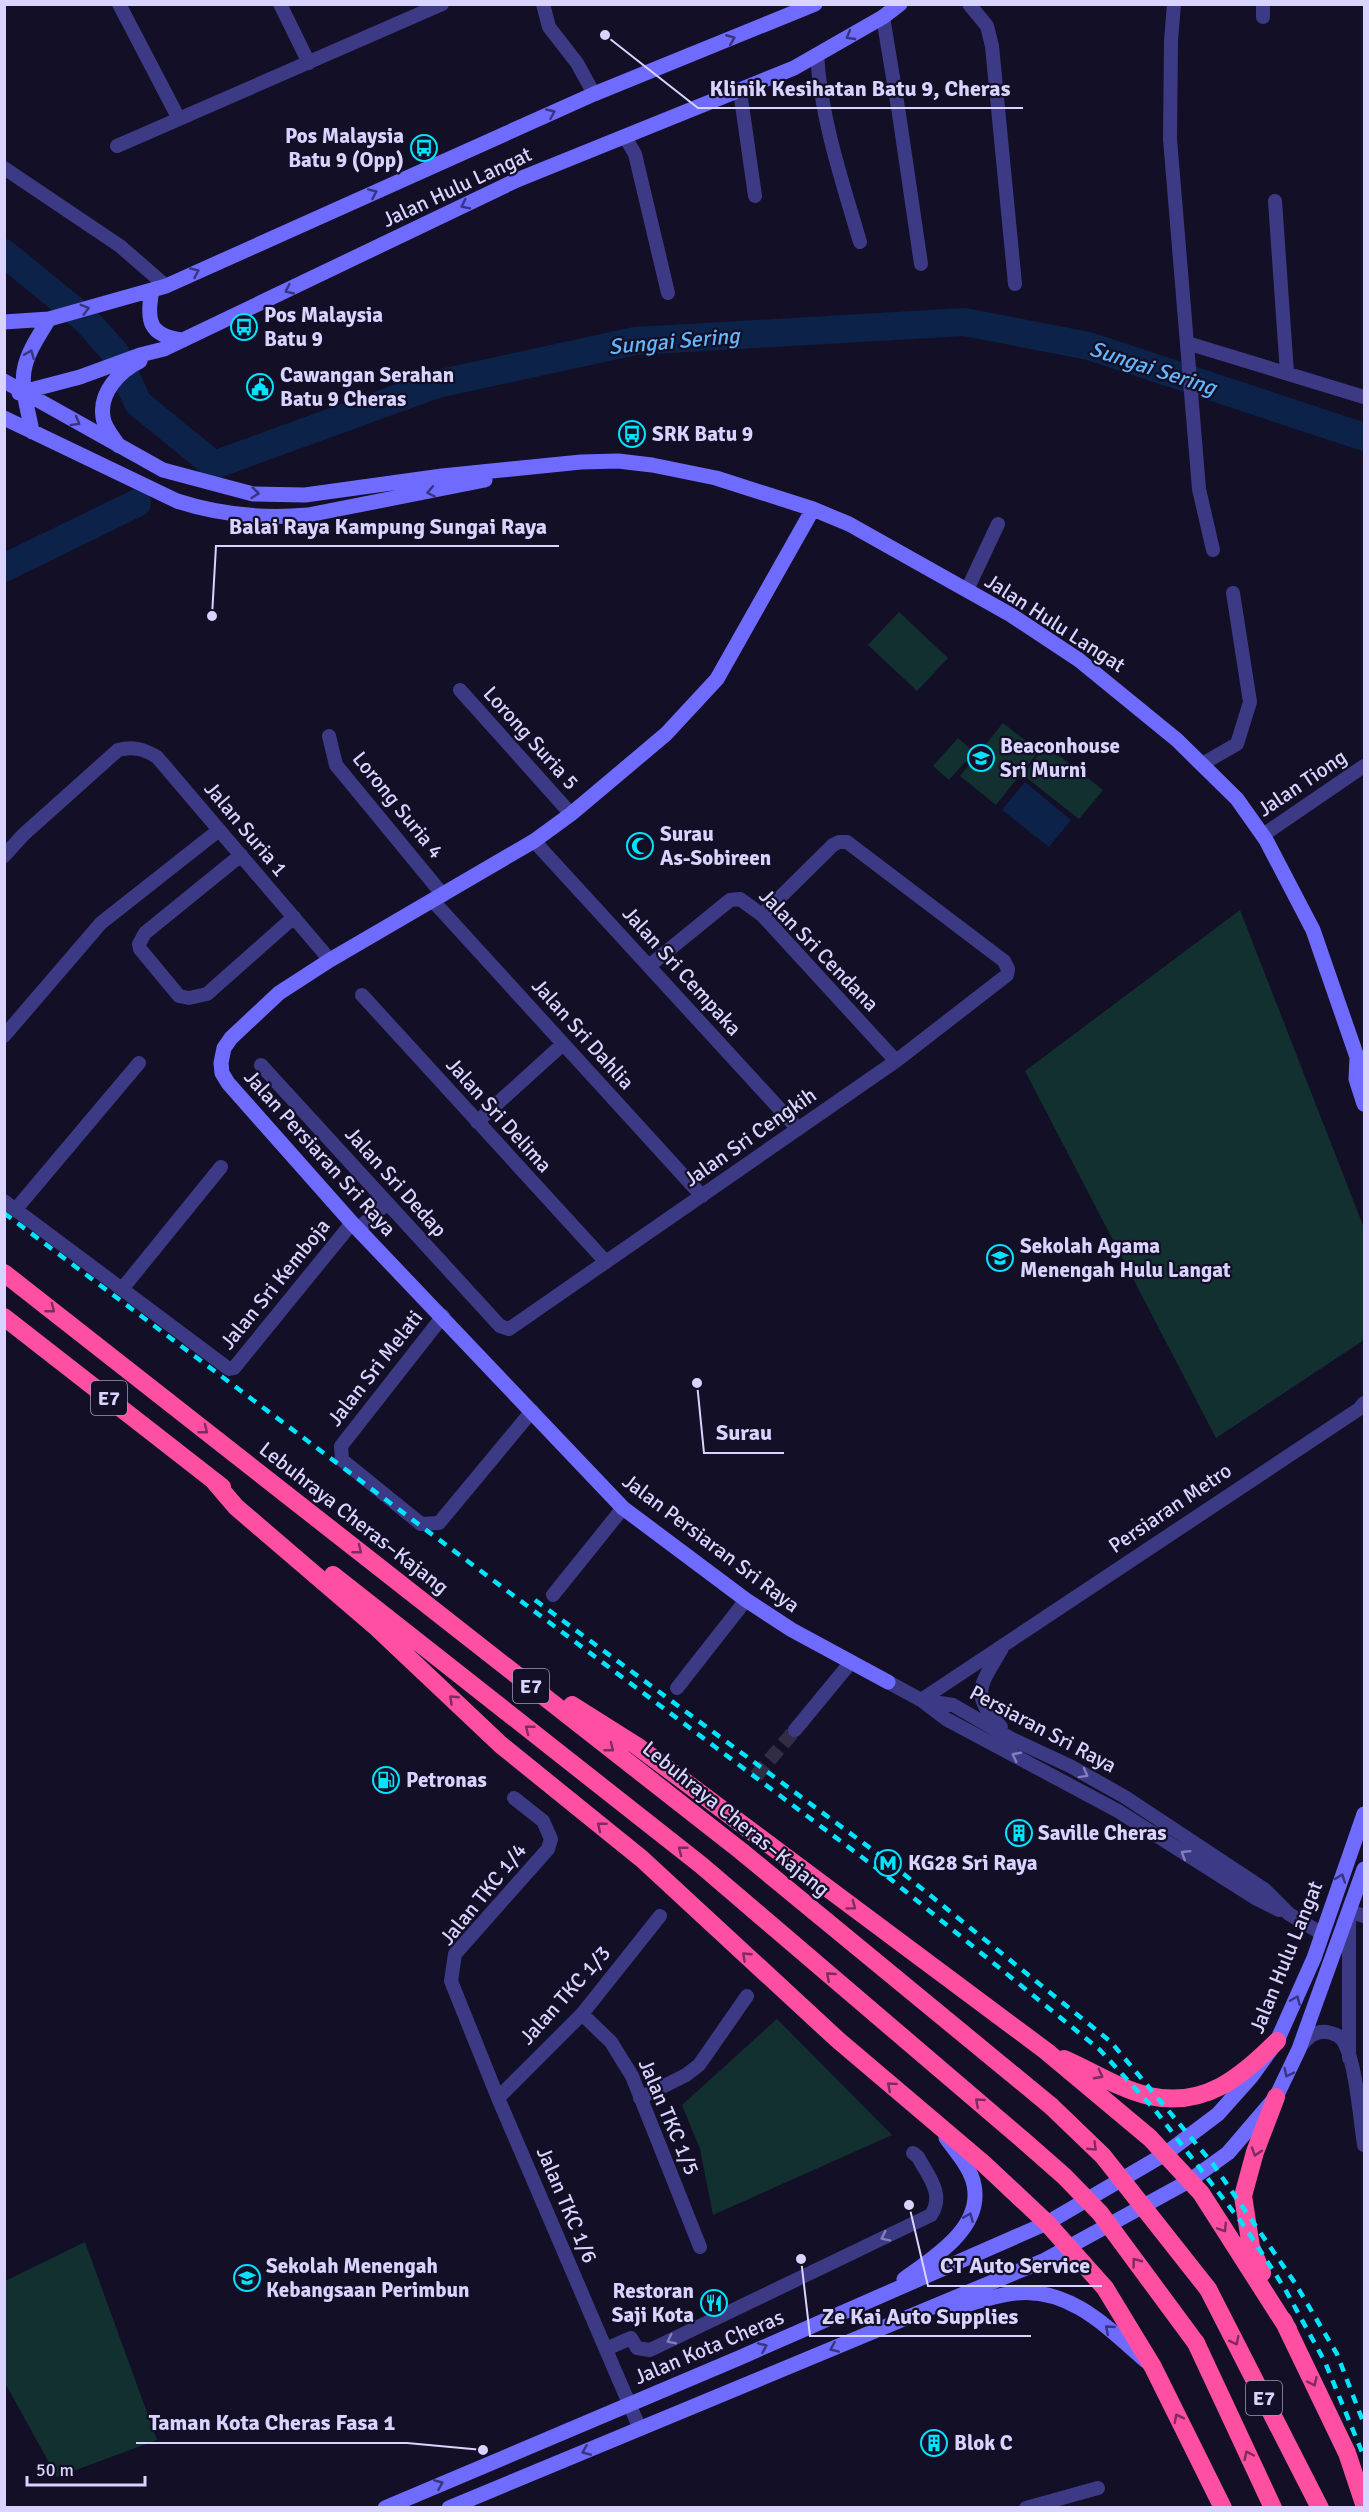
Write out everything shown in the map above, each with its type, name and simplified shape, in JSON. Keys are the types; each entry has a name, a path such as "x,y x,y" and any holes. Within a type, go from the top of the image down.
{"highway":[{"name":"Lebuhraya Cheras–Kajang","path":"4,1273 741,1851 1051,2106 1103,2156 1208,2289 1320,2508"},
{"name":"E7","path":"4,1317 701,1865 1064,2176 1100,2213 1196,2343 1273,2508"},
{"path":"213,1480 236,1508 376,1627 501,1745 642,1859 838,2040 983,2163 1047,2223 1105,2288 1153,2367 1223,2508"},
{"path":"497,1659 637,1746 1046,2051 1150,2138 1200,2193 1288,2329"},
{"path":"1046,2051 1117,2084 1149,2096 1189,2099 1229,2084 1277,2041"},
{"path":"1276,2097 1255,2152 1243,2196 1251,2247 1347,2453 1365,2504"}],"main road":[{"name":"Jalan Hulu Langat","path":"4,322 50,319 159,288 594,94 815,4"},
{"name":"Jalan Hulu Langat","path":"4,393 25,393 137,360 164,349 517,180 794,68 883,17 900,4"},
{"path":"159,288 148,307 149,318 154,329 162,336 183,340"},
{"path":"32,432 25,393 24,370 35,342 50,319"},
{"path":"120,447 103,417 104,399 114,381 137,360"},
{"path":"4,381 25,393"},
{"name":"Jalan Hulu Langat","path":"25,393 163,470 253,494 305,495 442,476 581,462 618,461 652,465 716,478 813,509 849,524 1011,615 1079,660 1122,693 1202,764 1237,800 1263,835 1313,930 1361,1060 1356,1079 1365,1104"},
{"name":"Jalan Hulu Langat","path":"4,418 177,501 206,510 259,516 308,516 447,489 549,465"},
{"name":"Jalan Persiaran Sri Raya","path":"813,509 717,680 666,734 571,814 534,841 330,960 271,1001 231,1038 222,1053 221,1063 222,1073 228,1083 355,1226 623,1508 746,1600 792,1630 888,1682"},
{"name":"Jalan Hulu Langat","path":"1047,2223 1165,2154 1218,2114 1251,2077 1277,2041 1314,1958 1365,1814"},
{"name":"Jalan Hulu Langat","path":"894,2323 1043,2261 1189,2181 1228,2153 1276,2097 1299,2049 1365,1869"},
{"path":"880,2297 953,2241 973,2212 974,2184 962,2160 935,2124"},
{"name":"Jalan Kota Cheras","path":"385,2508 880,2297 1047,2223"},
{"path":"450,2508 894,2323 1016,2293 1043,2294 1067,2301 1085,2310 1153,2367"}],"street":[{"path":"119,4 178,119"},
{"path":"279,4 309,63"},
{"path":"117,146 442,4"},
{"path":"543,4 549,27 578,63 594,94"},
{"path":"969,4 987,26 992,46 1016,284"},
{"path":"1174,4 1171,41 1170,139 1199,489 1213,550"},
{"path":"883,17 921,264"},
{"path":"816,55 818,79 832,145 860,242"},
{"path":"740,91 755,196"},
{"path":"625,137 635,154 668,293"},
{"path":"4,168 120,246 159,288"},
{"path":"1275,201 1287,373"},
{"path":"1188,348 1287,373 1365,397"},
{"path":"967,590 998,524"},
{"path":"1202,764 1237,744 1250,702 1233,593"},
{"name":"Lorong Suria 5","path":"460,690 571,814"},
{"name":"Lorong Suria 4","path":"329,736 336,765 438,898"},
{"name":"Jalan Suria 1","path":"4,856 23,835 118,750 130,747 146,750 157,757 330,960"},
{"name":"Jalan Tiong","path":"1263,835 1365,766"},
{"path":"4,1036 101,923 219,830"},
{"name":"Jalan Sri Cempaka","path":"534,841 798,1129"},
{"name":"Jalan Sri Cengkih","path":"500,1326 509,1329 702,1196 896,1061 1007,975 1008,969 1004,961 847,842 832,845 762,915"},
{"path":"241,855 145,933 139,944 140,950 179,996 189,998 207,994 294,917"},
{"name":"Jalan Sri Dahlia","path":"438,898 563,1044 702,1196"},
{"name":"Jalan Sri Cendana","path":"649,966 730,900 740,899 762,915 896,1061"},
{"name":"Jalan Sri Delima","path":"362,995 606,1262"},
{"path":"477,1122 563,1044"},
{"path":"139,1063 10,1205 122,1289 221,1167"},
{"name":"Jalan Sri Dedap","path":"261,1065 500,1326"},
{"name":"Jalan Sri Kemboja","path":"122,1289 230,1369 234,1368 355,1226 387,1203"},
{"name":"Jalan Sri Melati","path":"443,1316 341,1446 342,1460 421,1524 439,1523 532,1411"},
{"name":"Persiaran Metro","path":"921,1700 1363,1406"},
{"path":"553,1595 623,1508"},
{"path":"677,1688 746,1600"},
{"name":"Persiaran Metro","path":"1005,1643 981,1687 981,1700 986,1711 1012,1739"},
{"path":"795,1730 851,1662"},
{"name":"Jalan Persiaran Sri Raya","path":"888,1682 921,1700"},
{"name":"Persiaran Sri Raya","path":"921,1700 952,1705 1012,1739 1070,1766 1125,1797 1264,1888 1289,1914"},
{"name":"Persiaran Sri Raya","path":"921,1700 946,1719 1118,1811 1234,1885 1321,1933"},
{"name":"Jalan TKC 1/4","path":"498,2098 451,1981 455,1954 548,1849 551,1839 543,1821 514,1798"},
{"path":"1349,2058 1349,1911 1365,1916"},
{"name":"Jalan TKC 1/3","path":"498,2098 582,2014 660,1916"},
{"path":"640,2098 686,2075 699,2065 747,1996"},
{"name":"Jalan TKC 1/5","path":"582,2014 611,2042 632,2076 700,2247"},
{"path":"1299,2049 1308,2037 1323,2031 1337,2034 1344,2043 1349,2058 1365,2145"},
{"name":"Jalan TKC 1/6","path":"498,2098 640,2428"},
{"path":"606,2349 631,2338 637,2348 650,2350 931,2215 937,2205 937,2194 914,2153"},
{"path":"1026,2508 1098,2488"}],"green space":[{"path":"899,612 948,658 917,691 868,645"},
{"path":"1003,723 1039,751 996,805 960,776"},
{"path":"958,738 974,752 949,780 933,766"},
{"path":"1046,745 1103,790 1079,819 1023,775"},
{"path":"1240,910 1364,1228 1364,1340 1216,1438 1025,1071"},
{"path":"777,2019 892,2135 713,2215 700,2149 682,2105"},
{"path":"85,2242 157,2440 57,2477 5,2383 5,2281"}],"water":[{"path":"1025,782 1071,820 1049,847 1002,810"}],"waterway":[{"name":"Sungai Sering","path":"4,253 86,320 116,354 138,403 214,465 437,384 635,341 964,322 1089,346 1364,437"},
{"path":"4,568 137,503"}],"tunnel":[{"path":"756,1776 795,1730"}],"railway":[{"path":"4,1213 883,1873 1100,2050 1155,2110 1245,2227 1285,2289 1325,2362 1364,2457"},
{"path":"535,1600 889,1862 1111,2042 1213,2164 1295,2283 1337,2354 1364,2424"}],"place":[{"name":"Klinik Kesihatan Batu 9, Cheras","path":"605,35"},
{"name":"Pos Malaysia Batu 9 (Opp)","path":"424,148"},
{"name":"Pos Malaysia Batu 9","path":"244,327"},
{"name":"Cawangan Serahan Batu 9 Cheras","path":"260,387"},
{"name":"SRK Batu 9","path":"632,434"},
{"name":"Balai Raya Kampung Sungai Raya","path":"212,616"},
{"name":"Beaconhouse Sri Murni","path":"981,758"},
{"name":"Surau As-Sobireen","path":"640,846"},
{"name":"Sekolah Agama Menengah Hulu Langat","path":"1000,1258"},
{"name":"Surau","path":"697,1383"},
{"name":"Petronas","path":"386,1780"},
{"name":"Saville Cheras","path":"1019,1833"},
{"name":"KG28 Sri Raya","path":"888,1863"},
{"name":"CT Auto Service","path":"909,2205"},
{"name":"Ze Kai Auto Supplies","path":"801,2259"},
{"name":"Sekolah Menengah Kebangsaan Perimbun","path":"247,2278"},
{"name":"Restoran Saji Kota","path":"714,2303"},
{"name":"Blok C","path":"934,2443"},
{"name":"Taman Kota Cheras Fasa 1","path":"483,2450"}]}
